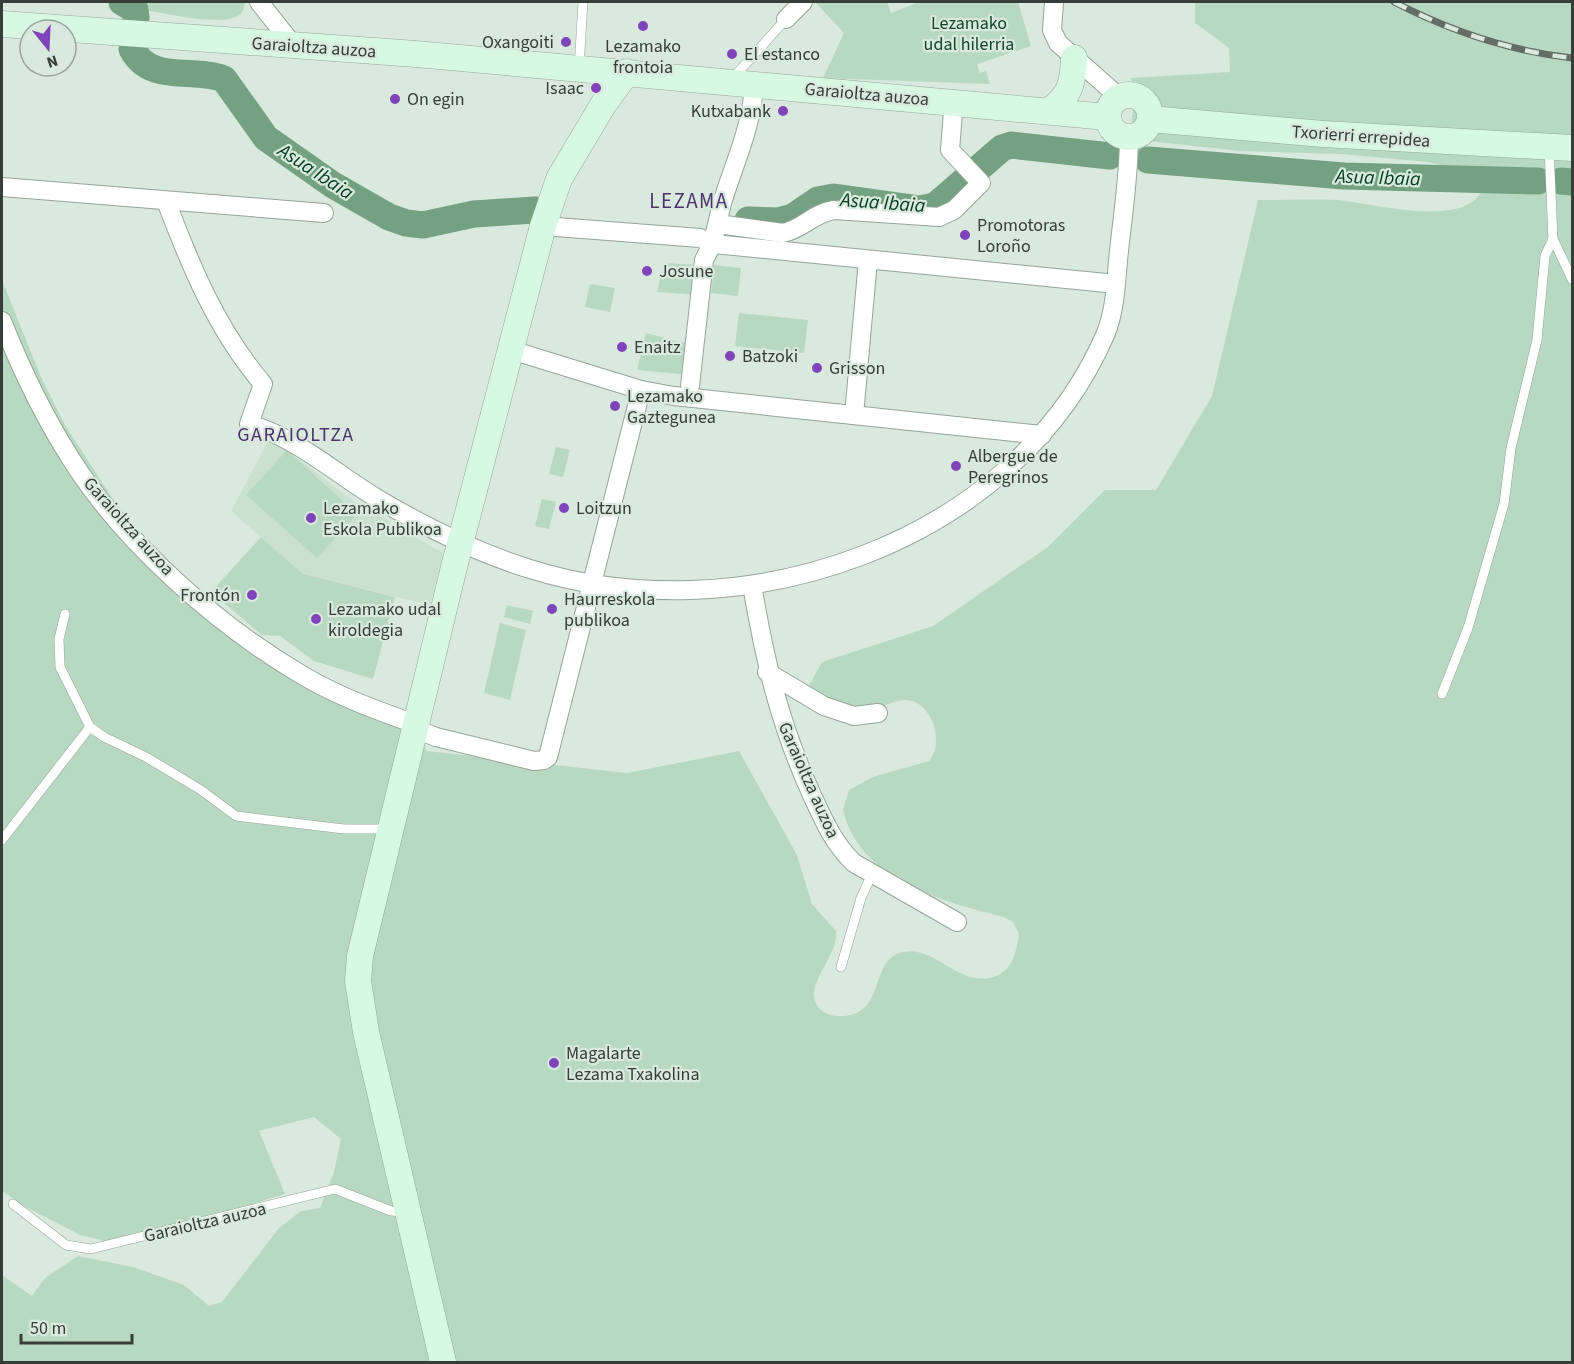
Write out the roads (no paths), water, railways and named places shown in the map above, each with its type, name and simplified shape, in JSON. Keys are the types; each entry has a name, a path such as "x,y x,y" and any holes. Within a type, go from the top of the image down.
{"street":[{"path":"259,2 294,46"},
{"path":"786,19 803,2"},
{"path":"1054,2 1052,30 1058,43 1095,73 1113,107 1114,132 1129,137 1143,132 1150,119 1149,110 1137,96 1113,107"},
{"name":"Garaioltza auzoa","path":"2,24 579,68 1049,111 1113,107"},
{"path":"1049,111 1070,92 1074,58"},
{"path":"443,1362 366,1032 358,981 360,956 388,830 460,542 543,226 559,179 603,105 627,72"},
{"path":"690,386 704,260 714,244 750,120 753,96"},
{"path":"718,224 783,233 793,231 822,212 834,210 939,217 954,210 981,183 950,150 953,112"},
{"name":"Txorierri errepidea","path":"1150,119 1323,134 1560,148"},
{"path":"166,201 182,244 218,322 238,355 263,384 249,424 267,429 382,502 460,542 529,569 591,584 638,589 704,590 752,585 811,572 861,556 909,534 949,512 993,481 1042,435 1057,418 1088,371 1107,330 1116,284 1129,137"},
{"path":"2,187 324,213"},
{"path":"543,226 699,238 714,244 1116,284"},
{"path":"854,415 868,260"},
{"name":"Garaioltza auzoa","path":"2,321 43,412 72,461 112,513 150,554 239,633 303,675 367,707 436,737 534,760 544,760 548,757 640,390"},
{"path":"511,350 640,390 674,396 1042,435"},
{"path":"1007,431 1017,447 1019,458"},
{"name":"Garaioltza auzoa","path":"752,585 767,672 798,764 828,831 840,850 854,863 957,922"},
{"name":"Garaioltza auzoa","path":"767,672 824,706 854,716 878,713"}],"lane":[{"path":"579,68 583,2"},
{"path":"731,81 786,19"},
{"path":"1442,694 1468,628 1504,504 1511,448 1537,340 1545,256 1553,239 1560,148"},
{"path":"1553,239 1572,279"},
{"path":"65,614 59,639 60,667 90,727 104,737 155,762 236,816 344,829 388,830"},
{"path":"2,840 90,727"},
{"path":"841,967 861,898 872,874"},
{"name":"Garaioltza auzoa","path":"13,1204 66,1245 91,1249 336,1189 391,1211 407,1212"}],"waterway":[{"name":"Asua Ibaia","path":"122,2 135,10 136,18"},
{"name":"Asua Ibaia","path":"132,49 140,60 161,71 200,74 224,79 266,138 333,185 389,217 406,223 423,225 474,214 535,210"},
{"name":"Asua Ibaia","path":"748,220 778,221 793,217 818,200 834,197 920,209 935,206 1002,148 1011,145 1110,156"},
{"name":"Asua Ibaia","path":"1148,160 1344,176 1538,181"},
{"name":"Asua Ibaia","path":"1561,181 1572,182"}],"railway":[{"path":"1394,2 1459,31 1503,45 1572,58"}],"place":[{"name":"Lezamako frontoia","path":"643,26"},
{"name":"Oxangoiti","path":"566,42"},
{"name":"El estanco","path":"732,54"},
{"name":"Isaac","path":"596,88"},
{"name":"On egin","path":"395,99"},
{"name":"Kutxabank","path":"783,111"},
{"name":"Promotoras Loroño","path":"965,235"},
{"name":"Josune","path":"647,271"},
{"name":"Enaitz","path":"622,347"},
{"name":"Batzoki","path":"730,356"},
{"name":"Grisson","path":"817,368"},
{"name":"Lezamako Gaztegunea","path":"615,406"},
{"name":"Albergue de Peregrinos","path":"956,466"},
{"name":"Loitzun","path":"564,508"},
{"name":"Lezamako Eskola Publikoa","path":"311,518"},
{"name":"Frontón","path":"252,595"},
{"name":"Haurreskola publikoa","path":"552,609"},
{"name":"Lezamako udal kiroldegia","path":"316,619"},
{"name":"Magalarte Lezama Txakolina","path":"554,1063"}],"district":[{"name":"LEZAMA","path":"689,201"},
{"name":"GARAIOLTZA","path":"296,434"}],"park label":[{"name":"Lezamako udal hilerria","path":"969,33"}]}
